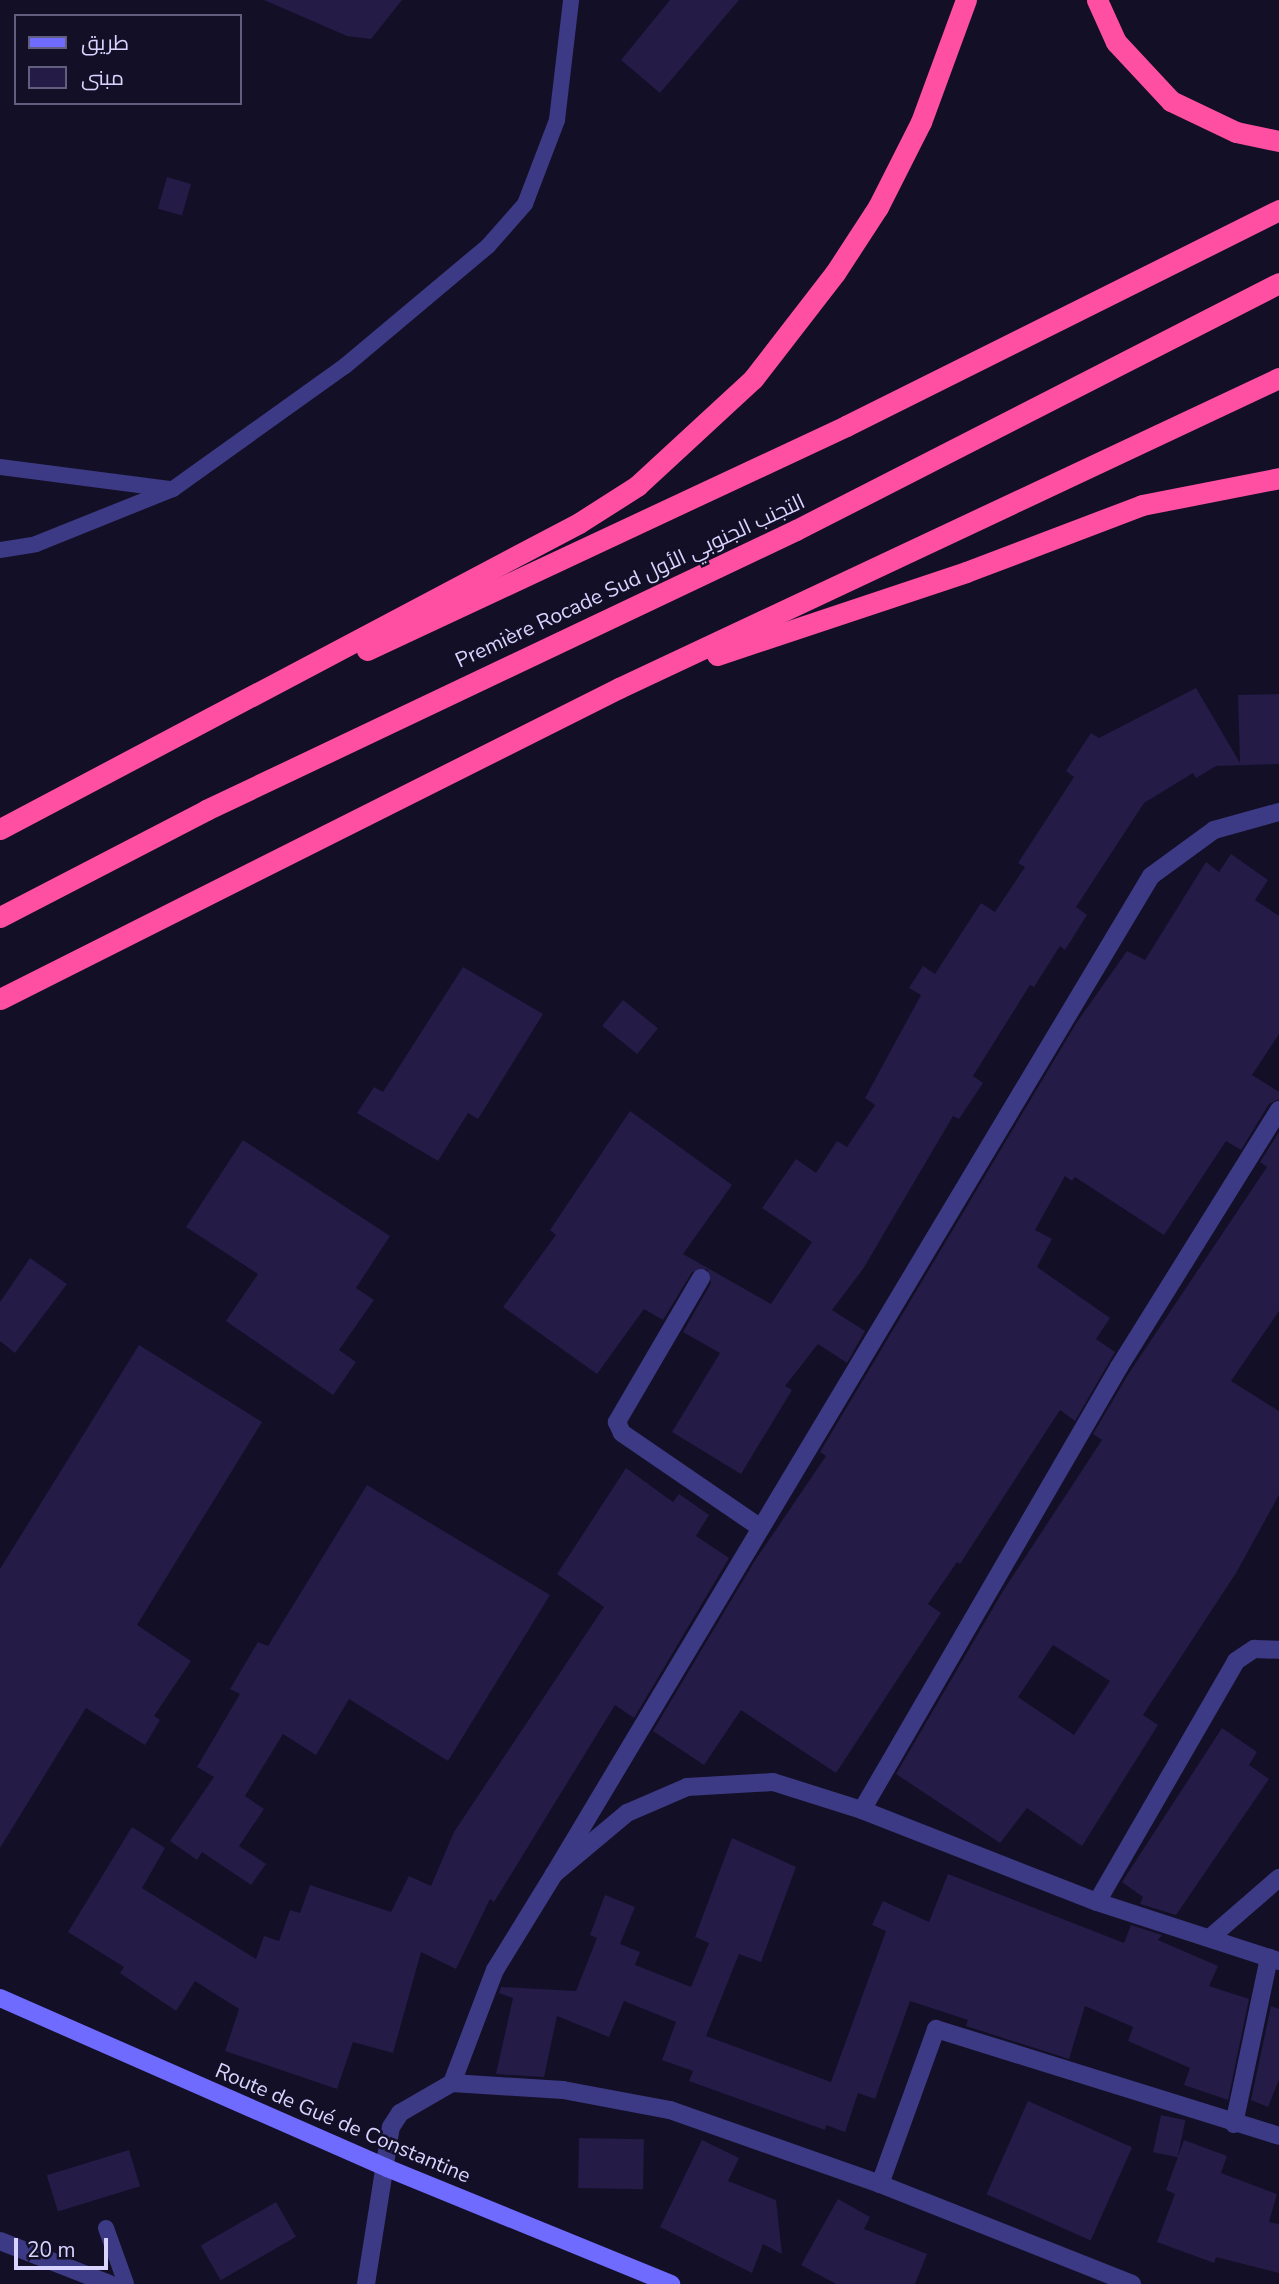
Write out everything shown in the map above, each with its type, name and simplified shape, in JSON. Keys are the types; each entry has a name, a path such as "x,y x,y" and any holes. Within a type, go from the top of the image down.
{"highway":[{"path":"0,830 579,523 637,486 753,379 835,273 878,207 921,122 966,0"},
{"path":"1097,0 1116,42 1171,101 1236,132 1279,141"},
{"path":"161,744 846,426 1279,210"},
{"name":"Première Rocade Sud التجنب الجنوبي الأول","path":"0,917 206,810 796,530 1279,283"},
{"path":"0,999 619,688 1279,378"},
{"path":"619,688 966,572 1142,505 1279,478"}],"main road":[{"name":"Route de Gué de Constantine","path":"0,1998 387,2168 671,2284"}],"street":[{"path":"452,2083 495,1970 1151,876 1214,830 1279,812"},
{"path":"862,1810 1119,1367 1279,1110"},
{"path":"701,1278 617,1422 622,1433 761,1528"},
{"path":"1097,1902 1236,1661 1254,1649 1279,1650"},
{"path":"554,1874 627,1813 687,1787 773,1782 862,1810 1097,1902 1212,1936 1274,1959 1234,2124"},
{"path":"1212,1936 1279,1878"},
{"path":"880,2184 936,2029 1279,2136"},
{"path":"366,2284 387,2168 391,2127 400,2113 452,2083 563,2090 670,2110 880,2184 1132,2284"},
{"path":"0,2241 110,2284"}],"lane":[{"path":"0,550 36,544 173,489 432,295 488,246 525,204 557,120 570,0"},
{"path":"0,467 173,489"},
{"path":"106,2228 126,2284"}],"building":[{"path":"264,0 402,0 371,39 347,36"},
{"path":"670,0 739,0 660,93 621,60"},
{"path":"167,177 191,184 182,216 158,209"},
{"path":"1196,688 1240,763 1238,695 1279,694 1279,764 1216,766 1196,778 1193,773 1144,803 1076,907 1087,915 1065,950 1060,946 1034,987 1030,985 973,1076 983,1083 959,1119 953,1116 863,1269 832,1310 865,1331 847,1363 818,1344 785,1386 792,1390 741,1474 672,1432 720,1353 683,1332 711,1283 707,1269 692,1272 663,1320 644,1309 597,1374 503,1307 556,1235 550,1230 630,1111 732,1185 683,1254 771,1304 812,1242 762,1208 796,1159 816,1173 837,1141 847,1147 875,1105 865,1098 921,995 909,988 923,966 935,974 981,903 995,912 1025,867 1018,863 1074,777 1066,771 1091,733 1099,738"},
{"path":"1231,854 1268,880 1255,900 1279,916 1279,1034 1252,1075 1279,1092 1279,1099 1269,1104 1241,1150 1226,1141 1164,1235 1075,1177 1072,1181 1065,1176 1035,1230 1052,1239 1037,1267 1110,1318 1096,1339 1115,1352 1075,1421 1060,1410 960,1564 957,1562 928,1604 941,1613 836,1773 741,1710 704,1765 653,1731 754,1562 826,1456 820,1452 1077,1022 1127,951 1145,960 1206,862 1219,872"},
{"path":"463,967 543,1014 478,1119 468,1113 438,1161 357,1113 374,1087 383,1092"},
{"path":"623,1000 658,1028 637,1054 602,1026"},
{"path":"1279,1132 1279,1311 1231,1381 1279,1411 1279,1495 1236,1573 1143,1715 1158,1725 1082,1846 1027,1808 1000,1843 896,1774 1003,1591 1102,1440 1093,1434 1129,1373 1267,1167 1260,1162","holes":["1053,1645 1110,1681 1074,1735 1018,1697"]},
{"path":"243,1140 390,1236 356,1288 374,1300 339,1350 356,1362 333,1395 226,1321 258,1274 186,1227"},
{"path":"30,1258 67,1284 15,1353 0,1341 0,1302"},
{"path":"139,1345 262,1422 137,1625 191,1661 154,1716 160,1720 145,1745 86,1708 0,1848 0,1569"},
{"path":"626,1468 673,1502 679,1494 709,1515 696,1536 729,1558 634,1718 615,1705 494,1902 490,1899 456,1969 421,1952 393,2053 353,2042 337,2089 225,2051 239,2009 195,1981 176,2011 120,1973 124,1967 68,1932 132,1827 165,1848 142,1888 256,1959 264,1936 279,1941 290,1910 300,1913 310,1885 391,1912 409,1876 431,1886 454,1832 604,1607 557,1574"},
{"path":"367,1485 550,1595 448,1761 349,1699 316,1755 283,1734 245,1796 264,1809 239,1846 266,1864 251,1885 202,1852 197,1860 170,1841 214,1777 197,1767 240,1694 230,1689 258,1642 268,1646"},
{"path":"1222,1728 1257,1752 1249,1765 1269,1779 1176,1915 1140,1904 1143,1897 1122,1882"},
{"path":"732,1838 796,1867 761,1962 739,1954 706,2036 831,2082 886,1931 872,1925 883,1901 929,1922 948,1874 1124,1943 1131,1925 1162,1935 1158,1940 1218,1966 1209,1986 1249,1999 1228,2100 1184,2085 1190,2068 1128,2041 1133,2027 1085,2006 1069,2059 966,2026 968,2020 910,2001 875,2099 858,2093 845,2132 826,2125 825,2130 689,2081 693,2071 662,2060 676,2022 624,2001 609,2037 557,2016 544,2077 496,2074 513,1998 499,1993 501,1987 576,1991 597,1938 590,1935 605,1895 635,1907 620,1944 640,1952 635,1965 691,1987 709,1943 695,1937"},
{"path":"1271,2006 1279,2009 1279,2080 1268,2107 1251,2100"},
{"path":"1028,2101 1132,2147 1091,2241 987,2194"},
{"path":"1161,2115 1185,2120 1178,2157 1153,2152"},
{"path":"579,2138 644,2139 643,2189 578,2188"},
{"path":"702,2140 739,2158 728,2181 776,2200 782,2254 763,2244 752,2273 660,2227"},
{"path":"1184,2140 1227,2156 1221,2173 1277,2194 1269,2222 1279,2224 1279,2273 1216,2257 1214,2263 1157,2242 1175,2194 1166,2190"},
{"path":"129,2150 140,2186 58,2211 47,2175"},
{"path":"838,2199 870,2217 864,2229 927,2254 915,2284 836,2284 801,2265"},
{"path":"276,2202 296,2237 221,2280 201,2246"}]}
